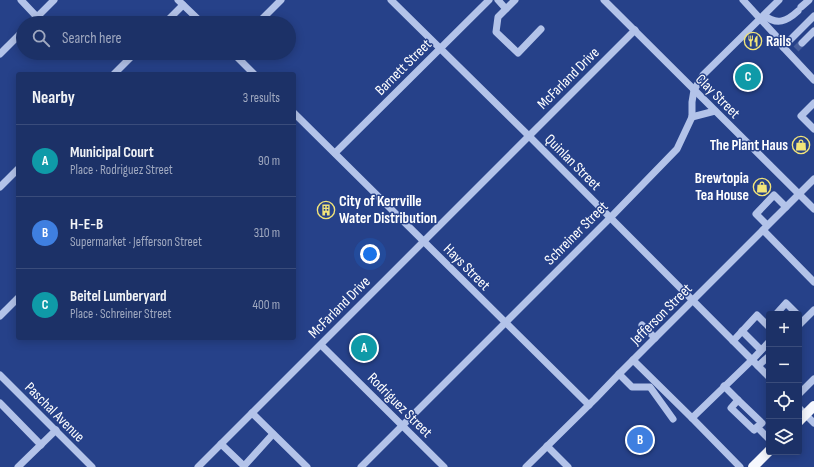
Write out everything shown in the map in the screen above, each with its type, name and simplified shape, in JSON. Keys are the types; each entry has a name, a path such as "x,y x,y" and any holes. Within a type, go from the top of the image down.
{"main road":[{"path":"802,414 814,406"},
{"path":"753,467 766,454"}],"street":[{"path":"21,0 36,16"},
{"path":"38,16 54,0"},
{"path":"265,16 281,0"},
{"name":"Quinlan Street","path":"391,0 766,374"},
{"name":"Barnett Street","path":"335,153 489,0"},
{"path":"498,0 506,9"},
{"path":"515,0 498,17 496,32 518,53 541,29"},
{"name":"Clay Street","path":"604,0 814,209"},
{"name":"Schreiner Street","path":"360,467 610,218 677,149 692,117 694,90 703,75 779,0"},
{"path":"762,17 770,21 789,19 809,0"},
{"path":"746,1 762,17 783,47 814,80"},
{"path":"170,16 180,3 194,16"},
{"path":"783,47 814,16"},
{"name":"McFarland Drive","path":"198,467 635,30"},
{"path":"802,43 814,31"},
{"path":"0,54 16,38"},
{"path":"790,54 796,49"},
{"path":"116,72 128,60"},
{"path":"239,60 249,72"},
{"path":"814,103 801,116 814,129"},
{"path":"692,117 715,111"},
{"name":"Hays Street","path":"296,115 589,405"},
{"path":"0,187 16,171"},
{"name":"Jefferson Street","path":"526,467 814,179"},
{"path":"786,207 774,195 756,214 765,228 814,282"},
{"path":"0,316 16,300"},
{"path":"779,311 786,303 793,311"},
{"path":"802,318 814,310"},
{"path":"733,341 758,316 766,324"},
{"path":"642,326 655,338"},
{"path":"742,331 761,350"},
{"name":"Rodriguez Street","path":"321,345 444,467"},
{"path":"692,418 766,345"},
{"path":"758,366 766,359"},
{"path":"634,360 692,418 736,466"},
{"path":"618,374 632,387 650,387 673,419"},
{"name":"Paschal Avenue","path":"0,375 92,467"},
{"path":"802,391 814,379"},
{"path":"724,386 762,423 754,430 731,408 738,400"},
{"path":"0,403 41,445"},
{"path":"252,413 307,467"},
{"path":"802,416 814,423"},
{"path":"757,427 766,436"},
{"path":"18,467 56,430"},
{"path":"221,444 244,466 273,434"},
{"path":"547,446 568,467"}],"tunnel":[{"path":"796,49 802,43"}],"place":[{"name":"Rails","path":"753,41"},
{"name":"Beitel Lumberyard","path":"748,77"},
{"name":"The Plant Haus","path":"801,145"},
{"name":"Brewtopia Tea House","path":"762,187"},
{"name":"City of Kerrville Water Distribution","path":"326,210"},
{"name":"Municipal Court","path":"364,348"},
{"name":"H-E-B","path":"640,440"}]}
